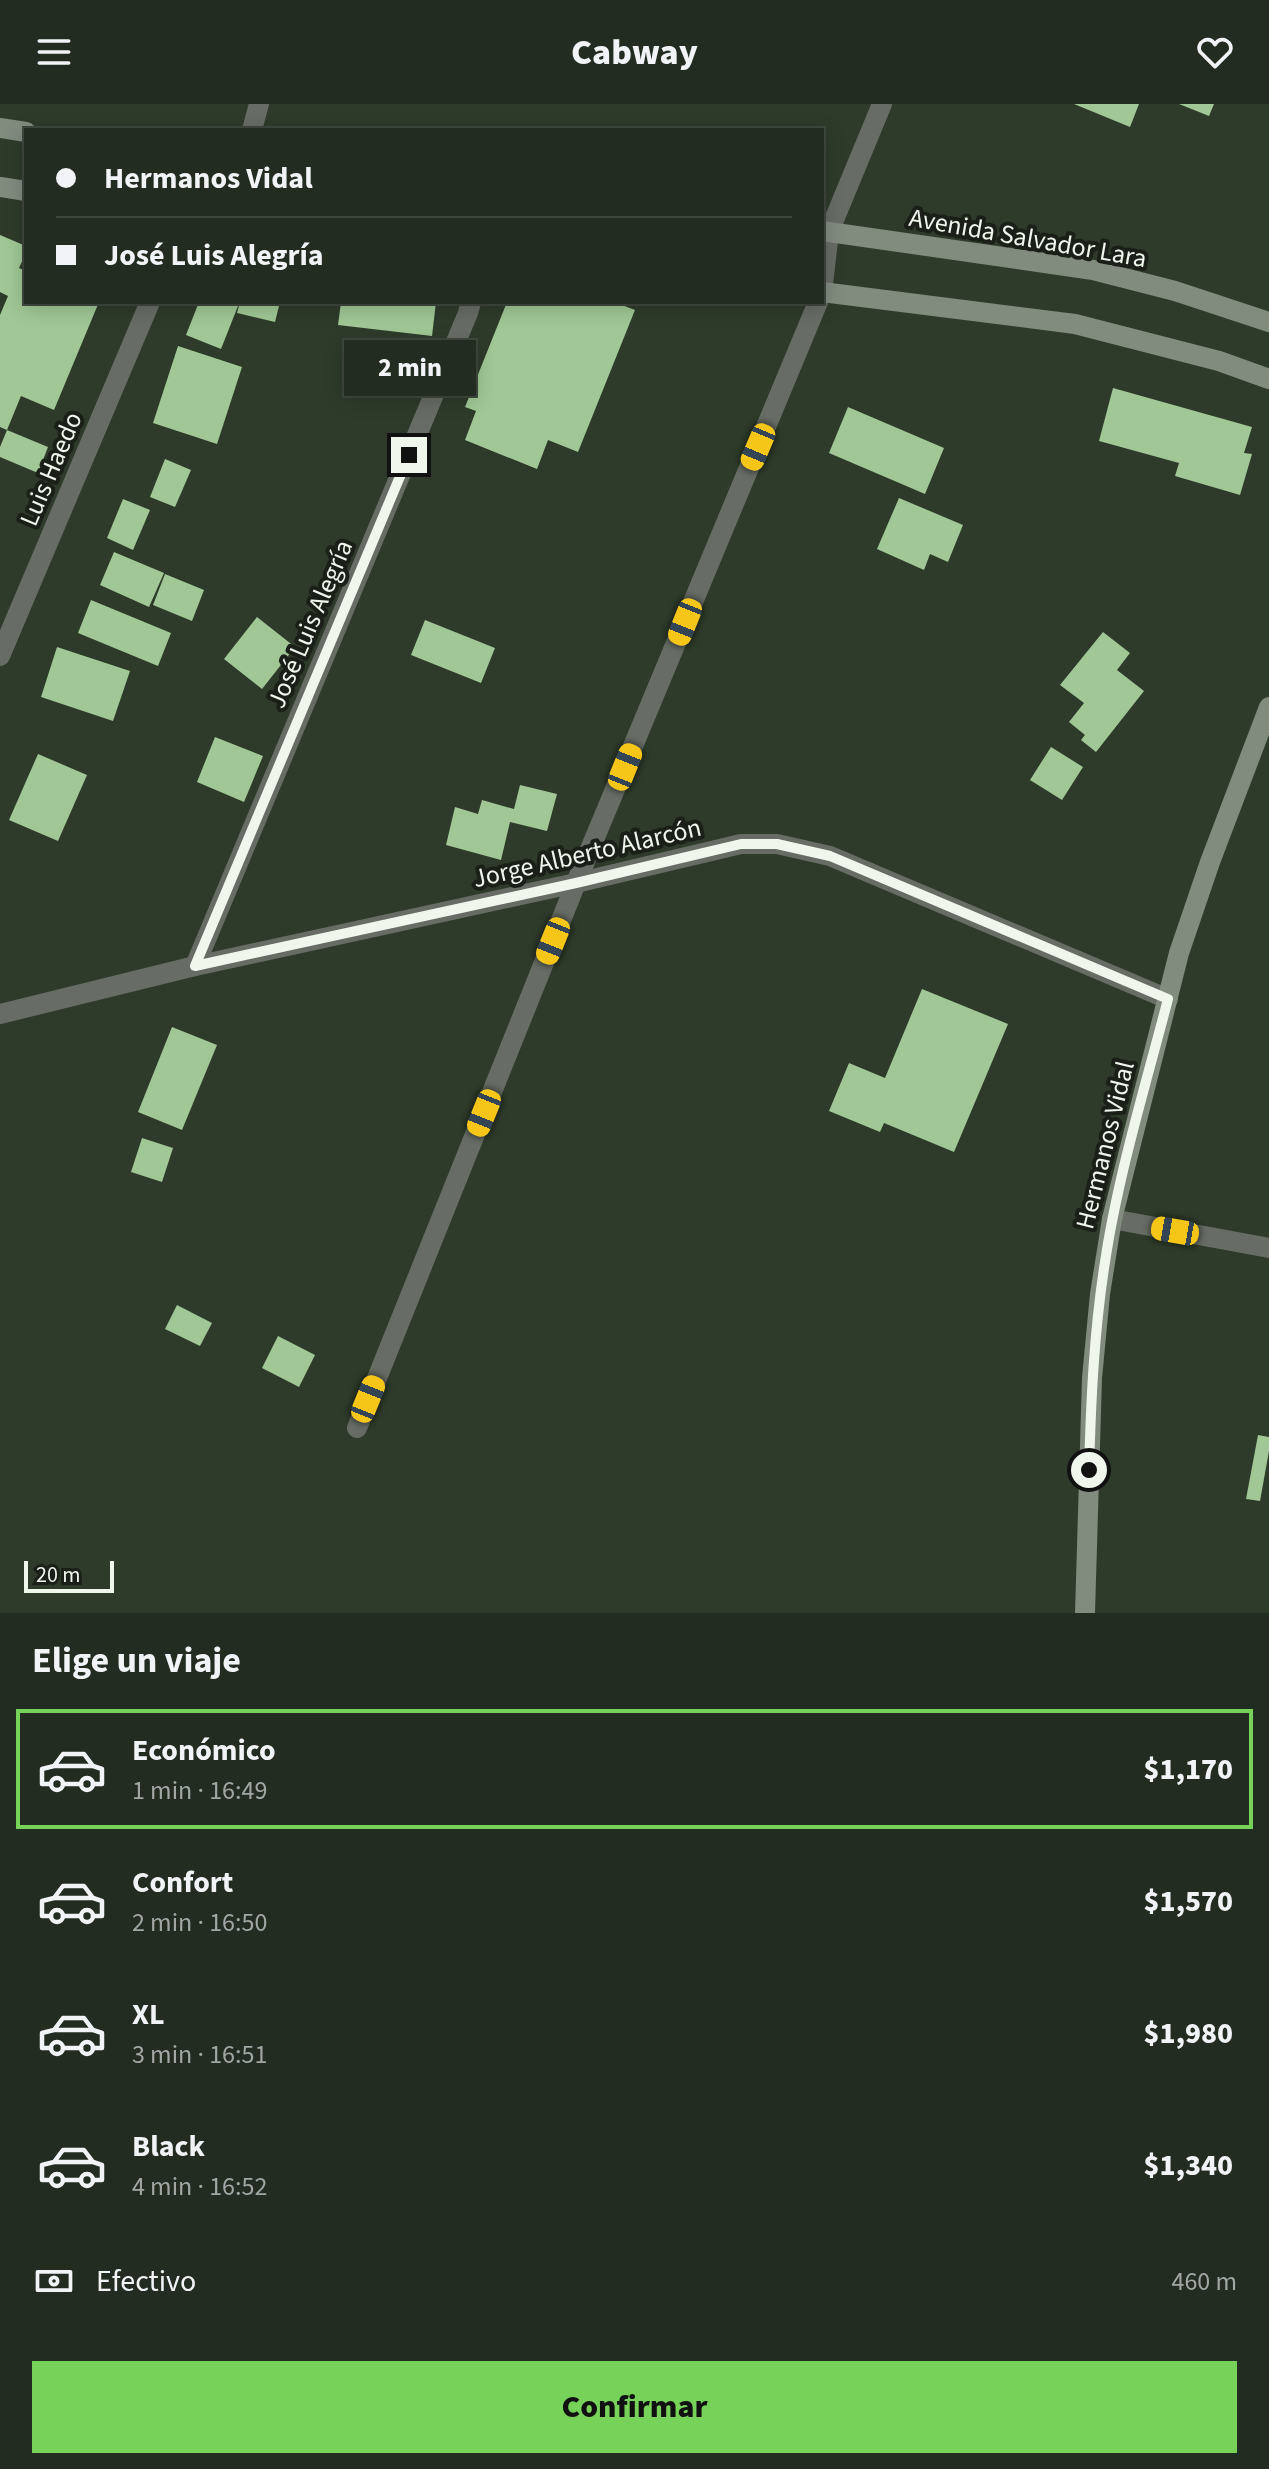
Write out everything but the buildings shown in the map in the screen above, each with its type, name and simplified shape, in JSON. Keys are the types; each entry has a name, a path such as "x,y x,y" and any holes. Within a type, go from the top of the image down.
{"street":[{"path":"253,128 259,104"},
{"path":"824,251 825,231 882,104"},
{"path":"0,128 24,132"},
{"path":"0,187 24,191"},
{"name":"Avenida Salvador Lara","path":"825,231 1093,270 1175,291 1269,322"},
{"path":"824,292 1075,324 1219,361 1269,379"},
{"name":"Luis Haedo","path":"0,656 149,304"},
{"name":"José Luis Alegría","path":"195,966 470,304"},
{"path":"357,1428 576,883 817,304"},
{"name":"Hermanos Vidal","path":"1085,1613 1092,1378 1100,1294 1112,1219 1194,907 1269,708"},
{"name":"Jorge Alberto Alarcón","path":"0,1014 195,966 741,844 777,844 830,856 1168,999"},
{"path":"1112,1219 1269,1248"}],"route":[{"path":"409,455 195,966 741,844 777,844 830,856 1168,999 1112,1219 1096,1333 1089,1470"}]}
